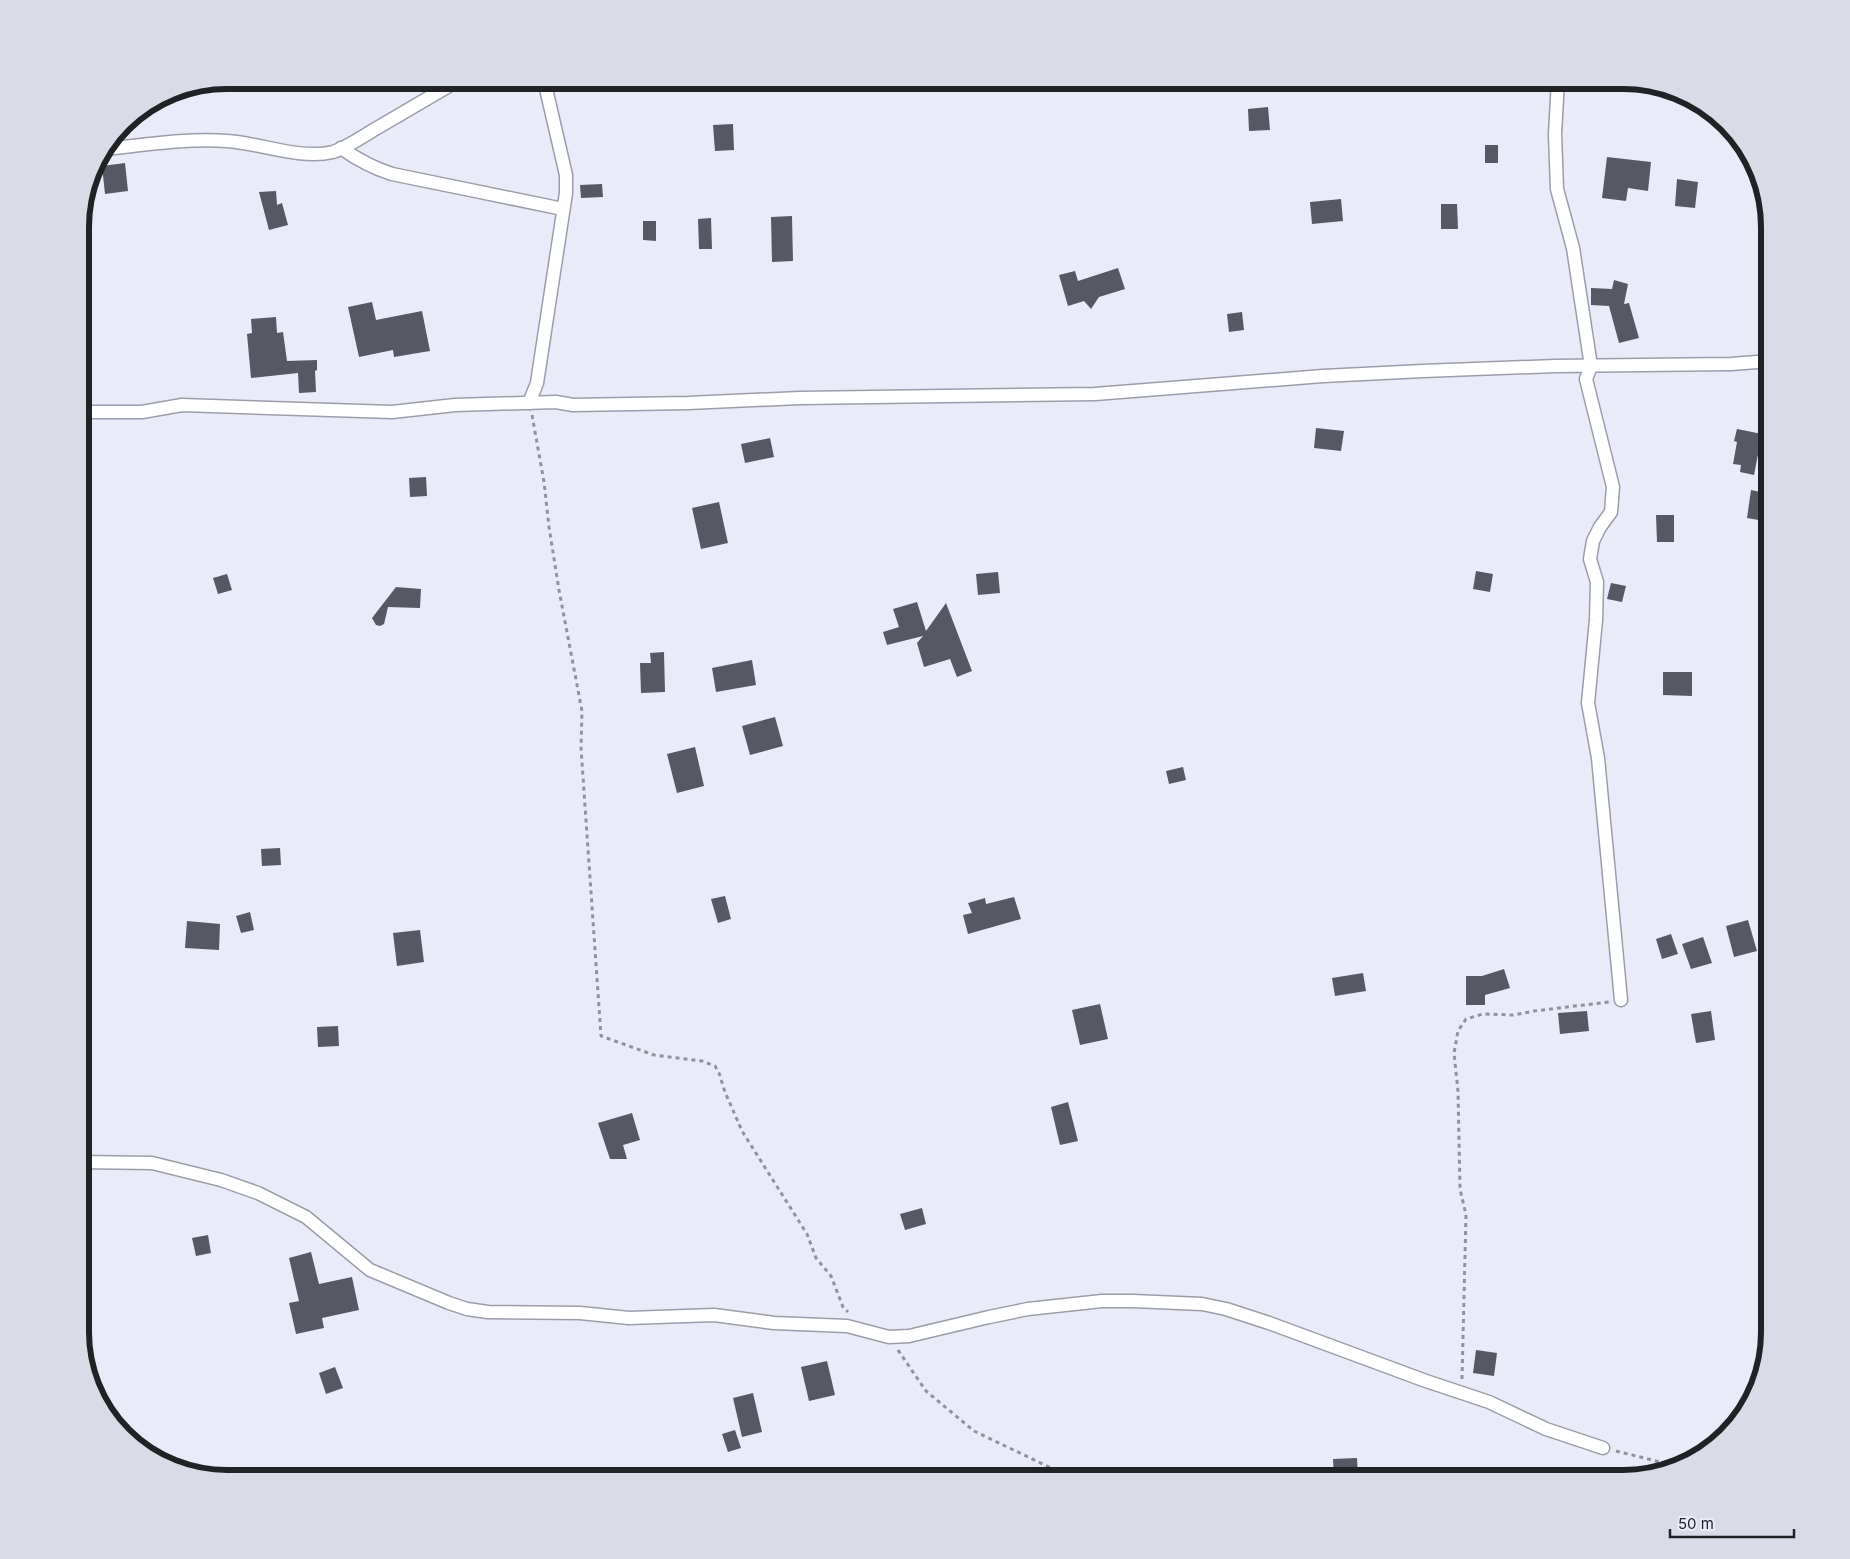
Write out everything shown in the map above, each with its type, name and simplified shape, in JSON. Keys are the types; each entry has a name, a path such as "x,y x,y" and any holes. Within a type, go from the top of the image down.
{"street":[{"path":"114,148 177,141 210,140 230,141 257,147 313,154 332,152 443,89"},
{"path":"529,403 537,383 566,193 566,175 546,89"},
{"path":"1558,89 1555,134 1557,189 1573,248 1591,366 1586,379 1613,486 1611,512 1593,541 1590,559 1597,582 1596,620 1588,703 1598,758 1622,1000"},
{"path":"341,148 359,161 375,169 392,174 563,209"},
{"path":"89,412 142,412 182,406 392,412 456,405 556,402 573,405 800,398 1095,394 1323,376 1432,370 1731,364 1761,362"},
{"path":"89,1162 152,1163 221,1180 258,1194 306,1216 370,1270 467,1309 488,1312 580,1313 629,1318 714,1315 774,1323 847,1326 889,1337 909,1336 1028,1309 1102,1301 1202,1304 1226,1309 1269,1323 1490,1402 1546,1429 1603,1448"}],"path":[{"path":"529,403 544,482 556,572 582,711 581,748 601,1036 654,1054 702,1061 715,1066 742,1132 806,1234 816,1258 831,1276 843,1306 866,1330"},
{"path":"1461,1393 1464,1340 1466,1215 1460,1189 1458,1092 1454,1053 1458,1032 1466,1020 1484,1014 1514,1015 1622,1000"},
{"path":"889,1337 926,1391 974,1431 1055,1470"},
{"path":"1603,1448 1666,1464"}],"building":[{"path":"1268,107 1270,130 1249,131 1248,109"},
{"path":"733,124 734,150 715,151 713,125"},
{"path":"1485,145 1498,145 1498,163 1485,163"},
{"path":"1607,157 1651,162 1648,191 1628,188 1626,201 1602,198"},
{"path":"125,163 128,191 105,194 103,166"},
{"path":"1677,179 1698,182 1695,208 1675,206"},
{"path":"602,184 603,197 581,198 580,185"},
{"path":"276,191 277,205 282,203 288,225 269,230 259,192"},
{"path":"1341,199 1343,221 1312,224 1310,202"},
{"path":"1441,204 1457,204 1458,229 1441,229"},
{"path":"792,216 793,261 772,262 771,217"},
{"path":"711,218 712,249 699,249 698,219"},
{"path":"643,221 656,221 656,241 643,240"},
{"path":"1118,268 1125,289 1099,297 1091,309 1084,301 1068,306 1059,275 1075,271 1078,281"},
{"path":"1614,280 1628,284 1624,304 1629,303 1639,338 1619,343 1609,306 1591,305 1591,288 1612,289"},
{"path":"372,302 376,320 422,311 430,351 394,357 393,350 359,357 348,307"},
{"path":"1242,312 1244,330 1229,332 1227,314"},
{"path":"276,317 277,333 283,332 287,361 317,360 317,370 315,371 316,392 299,393 298,373 251,378 247,334 252,333 251,319"},
{"path":"1316,428 1344,431 1341,451 1314,448"},
{"path":"1737,429 1761,434 1754,475 1740,472 1741,465 1733,464 1737,442 1734,441"},
{"path":"770,438 774,457 745,463 741,444"},
{"path":"426,477 427,496 410,497 409,478"},
{"path":"1751,490 1761,492 1761,520 1747,518"},
{"path":"719,502 728,543 701,549 692,508"},
{"path":"1656,515 1674,515 1674,542 1657,542"},
{"path":"1476,571 1493,574 1490,592 1473,589"},
{"path":"998,572 1000,593 978,595 976,574"},
{"path":"227,574 232,590 218,594 213,578"},
{"path":"1611,583 1626,586 1622,602 1607,599"},
{"path":"396,587 421,589 420,608 388,607 384,624 376,625 372,618"},
{"path":"917,602 926,631 946,603 972,671 957,677 950,659 924,667 917,643 923,636 887,645 883,632 899,627 893,609"},
{"path":"664,652 665,692 641,693 640,663 651,663 650,653"},
{"path":"752,660 756,685 716,692 712,668"},
{"path":"1663,672 1692,672 1692,696 1663,695"},
{"path":"775,717 783,746 750,755 742,726"},
{"path":"695,747 704,786 677,793 667,754"},
{"path":"1183,767 1186,780 1169,784 1166,771"},
{"path":"280,848 281,865 262,866 261,849"},
{"path":"725,896 731,919 718,923 711,899"},
{"path":"1014,897 1021,919 968,934 963,915 972,913 968,903 985,898 986,904"},
{"path":"250,912 254,930 241,933 236,916"},
{"path":"1748,920 1757,951 1734,957 1726,926"},
{"path":"187,921 220,924 219,950 185,948"},
{"path":"420,930 424,962 397,966 393,933"},
{"path":"1671,934 1678,954 1662,959 1656,939"},
{"path":"1703,937 1712,963 1691,969 1682,944"},
{"path":"1504,969 1510,988 1485,995 1485,1005 1466,1005 1466,976 1482,976"},
{"path":"1363,973 1366,991 1335,996 1332,978"},
{"path":"1100,1004 1108,1039 1080,1045 1072,1010"},
{"path":"1587,1011 1589,1031 1560,1034 1558,1013"},
{"path":"1711,1011 1715,1040 1696,1043 1691,1014"},
{"path":"338,1026 339,1046 318,1047 317,1027"},
{"path":"1068,1102 1078,1141 1060,1145 1051,1107"},
{"path":"632,1113 640,1140 623,1145 627,1159 610,1159 598,1123"},
{"path":"922,1208 926,1224 905,1230 900,1214"},
{"path":"208,1235 211,1253 196,1256 192,1238"},
{"path":"311,1252 319,1284 352,1277 359,1310 322,1318 324,1328 296,1334 289,1303 299,1301 289,1258"},
{"path":"1476,1350 1497,1353 1494,1376 1473,1373"},
{"path":"827,1361 835,1395 809,1401 801,1367"},
{"path":"335,1367 343,1388 326,1394 319,1373"},
{"path":"753,1393 762,1432 742,1437 733,1398"},
{"path":"735,1430 741,1448 728,1452 722,1434"},
{"path":"1357,1458 1358,1470 1334,1470 1333,1459"}]}
